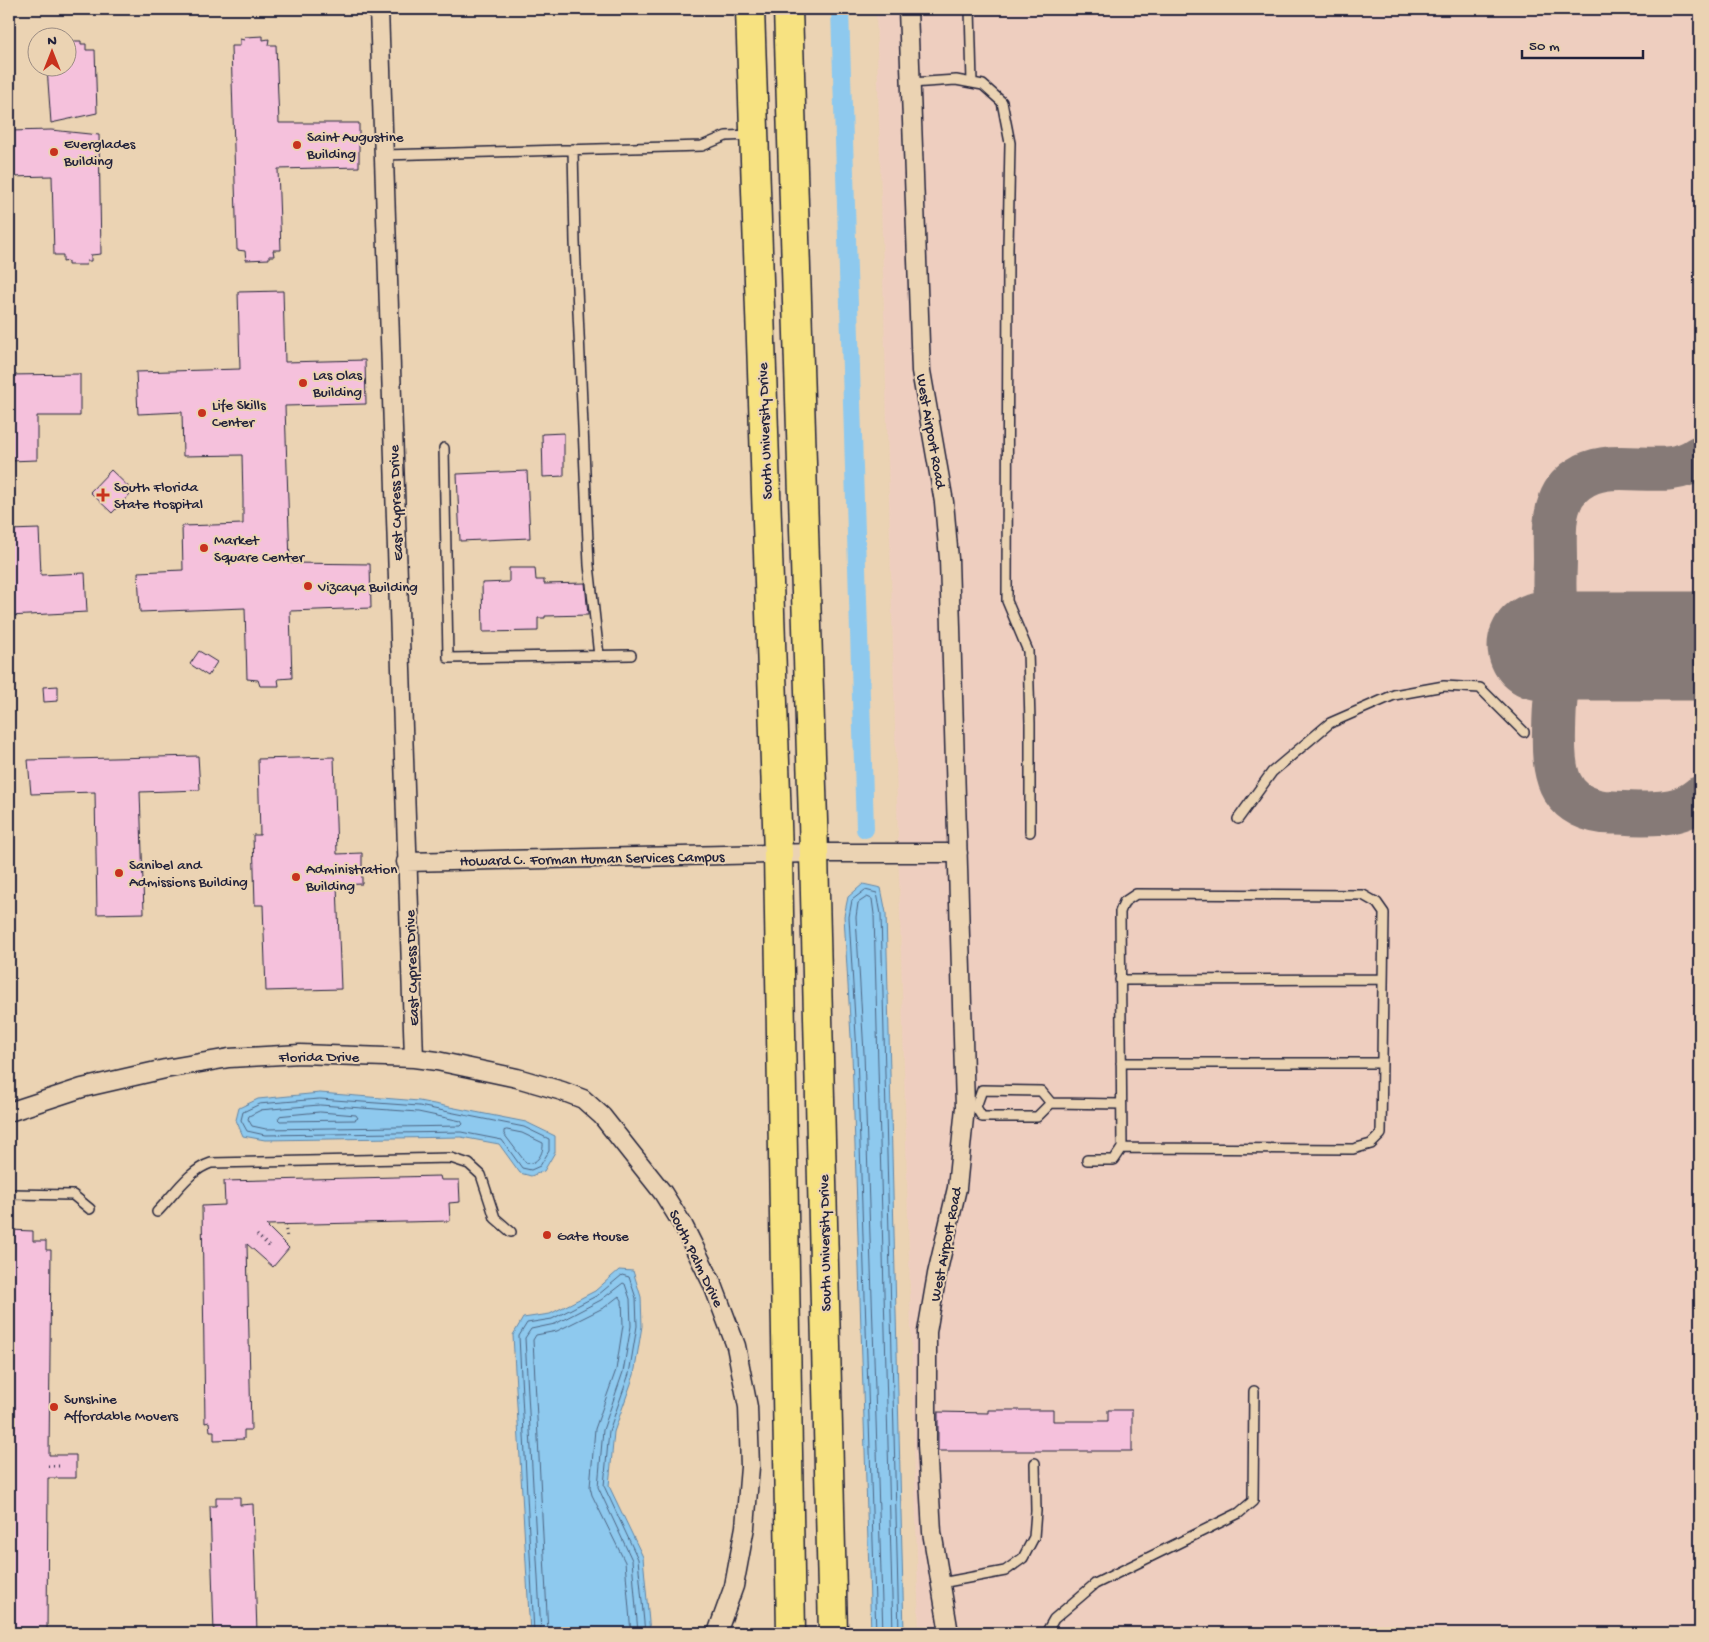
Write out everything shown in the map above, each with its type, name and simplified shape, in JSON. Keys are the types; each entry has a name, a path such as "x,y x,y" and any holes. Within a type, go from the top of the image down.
{"main road":[{"name":"South University Drive","path":"750,9 778,854 791,1633"},
{"name":"South University Drive","path":"785,15 814,853 833,1633"}],"street":[{"name":"East Cypress Drive","path":"379,9 414,1058"},
{"name":"West Airport Road","path":"908,9 921,371 944,502 949,560 958,853 970,1107 957,1188 937,1274 928,1332 928,1454 932,1532 950,1633"},
{"path":"778,854 958,853"},
{"name":"Howard C. Forman Human Services Campus","path":"406,862 778,854"},
{"name":"Florida Drive","path":"9,1112 45,1099 135,1074 229,1058 300,1054 414,1058 437,1060 562,1090 583,1099 602,1116 616,1134"},
{"name":"South Palm Drive","path":"616,1134 663,1193 683,1225 713,1285 736,1346 748,1408 750,1467 745,1527 734,1586 717,1633"}],"lane":[{"path":"970,9 972,83"},
{"path":"911,83 956,80 983,85 1002,102 1010,143 1007,601 1028,651 1030,832"},
{"path":"384,155 702,146 726,136 754,135"},
{"path":"574,149 575,242 589,556 599,656"},
{"path":"444,448 448,658 631,655"},
{"path":"1238,819 1272,772 1330,723 1394,695 1444,686 1480,688 1524,732"},
{"path":"1087,1160 1114,1160 1122,1148 1120,912 1124,902 1136,894 1362,895 1377,903 1384,913 1381,1134 1370,1144 1353,1149 1122,1148"},
{"path":"1120,980 1383,979"},
{"path":"1121,1063 1382,1063"},
{"path":"1051,1103 1041,1090 982,1090 970,1107 982,1116 1037,1117 1051,1103 1121,1104"},
{"path":"157,1212 187,1180 203,1166 211,1163 451,1158 469,1164 481,1175 495,1218 511,1232"},
{"path":"9,1194 72,1195 90,1209"},
{"path":"1046,1633 1054,1619 1095,1584 1239,1513 1253,1501 1254,1391"},
{"path":"941,1583 1005,1571 1023,1558 1034,1537 1036,1511 1035,1463"}],"path":[{"path":"285,1225 287,1238"},
{"path":"256,1235 269,1246"},
{"path":"48,1466 61,1466"}],"shaded area":[{"path":"876,9 1700,9 1700,1633 919,1633"}],"water":[{"path":"863,884 881,888 886,913 904,1633 871,1633 852,1054 844,916 848,897"},
{"path":"320,1093 419,1101 526,1122 555,1136 555,1152 544,1171 531,1176 520,1173 499,1144 461,1137 265,1140 243,1136 236,1120 239,1108 258,1099"},
{"path":"619,1270 633,1271 641,1297 642,1326 634,1375 614,1432 609,1486 643,1557 650,1633 530,1633 513,1335 523,1318 550,1314 595,1291"}],"building":[{"name":"Saint Augustine Building","path":"263,36 263,40 269,39 268,45 276,45 279,123 359,123 359,167 278,169 281,250 273,250 274,256 269,256 269,259 246,260 245,251 237,250 231,46 240,46 240,39 244,40 245,37"},
{"path":"78,41 81,41 81,44 86,44 86,50 95,50 97,113 51,123 48,78 78,78"},
{"name":"Everglades Building","path":"51,130 99,135 101,254 91,255 91,261 87,261 86,265 68,265 68,261 63,262 63,255 54,255 52,176 9,177 9,131"},
{"path":"283,291 285,362 365,360 366,404 285,406 290,563 370,564 371,608 290,611 292,678 278,679 279,686 260,686 258,680 247,679 245,608 140,612 138,572 183,570 182,526 243,524 243,500 242,455 183,456 182,412 138,414 136,372 240,369 238,292"},
{"path":"80,374 80,416 37,416 37,460 9,461 9,375"},
{"path":"564,433 564,476 543,477 542,434"},
{"path":"111,470 133,491 112,513 90,492"},
{"path":"527,471 530,538 460,541 457,474"},
{"path":"39,529 41,575 85,573 87,612 9,616 9,530"},
{"path":"509,568 535,568 536,580 544,580 544,584 585,583 588,615 545,616 545,618 538,618 538,631 483,632 482,583 509,582"},
{"path":"199,651 217,662 208,676 190,664"},
{"path":"58,686 58,701 44,702 43,687"},
{"name":"Sanibel and Admissions Building","path":"198,756 200,790 140,792 144,913 97,914 95,792 31,794 28,760"},
{"name":"Administration Building","path":"334,757 337,854 362,853 362,884 337,885 341,989 266,991 263,905 255,905 253,835 260,835 258,759"},
{"path":"440,1176 441,1180 459,1180 460,1202 449,1203 450,1221 266,1225 289,1248 273,1267 247,1244 251,1430 244,1430 244,1439 214,1440 214,1431 210,1431 209,1422 205,1423 202,1206 225,1205 224,1181"},
{"path":"9,1230 33,1231 33,1241 46,1241 46,1250 51,1250 49,1455 76,1455 76,1478 48,1478 47,1633 9,1633"},
{"path":"988,1410 1053,1410 1053,1421 1108,1421 1108,1410 1132,1410 1132,1451 938,1451 938,1412 988,1413"},
{"path":"216,1497 240,1497 240,1505 253,1504 257,1633 214,1633 210,1506 216,1506"}],"waterway":[{"path":"840,9 865,829"}],"taxiway":[{"path":"1602,647 1574,633 1562,619 1556,605 1554,588 1555,530 1556,516 1562,498 1570,486 1577,480 1599,470 1613,468 1673,468 1687,464 1700,457"},
{"path":"1602,647 1586,652 1575,659 1566,668 1557,689 1554,716 1554,745 1560,784 1575,802 1587,808 1603,812 1667,812 1690,805 1700,798"}],"runway":[{"path":"1542,646 1700,646"}],"place":[{"name":"Saint Augustine Building","path":"297,145"},
{"name":"Everglades Building","path":"54,152"},
{"name":"Las Olas Building","path":"303,383"},
{"name":"Life Skills Center","path":"202,413"},
{"name":"South Florida State Hospital","path":"103,495"},
{"name":"Market Square Center","path":"204,548"},
{"name":"Vizcaya Building","path":"308,586"},
{"name":"Sanibel and Admissions Building","path":"119,873"},
{"name":"Administration Building","path":"296,877"},
{"name":"Gate House","path":"547,1235"},
{"name":"Sunshine Affordable Movers","path":"54,1407"}]}
